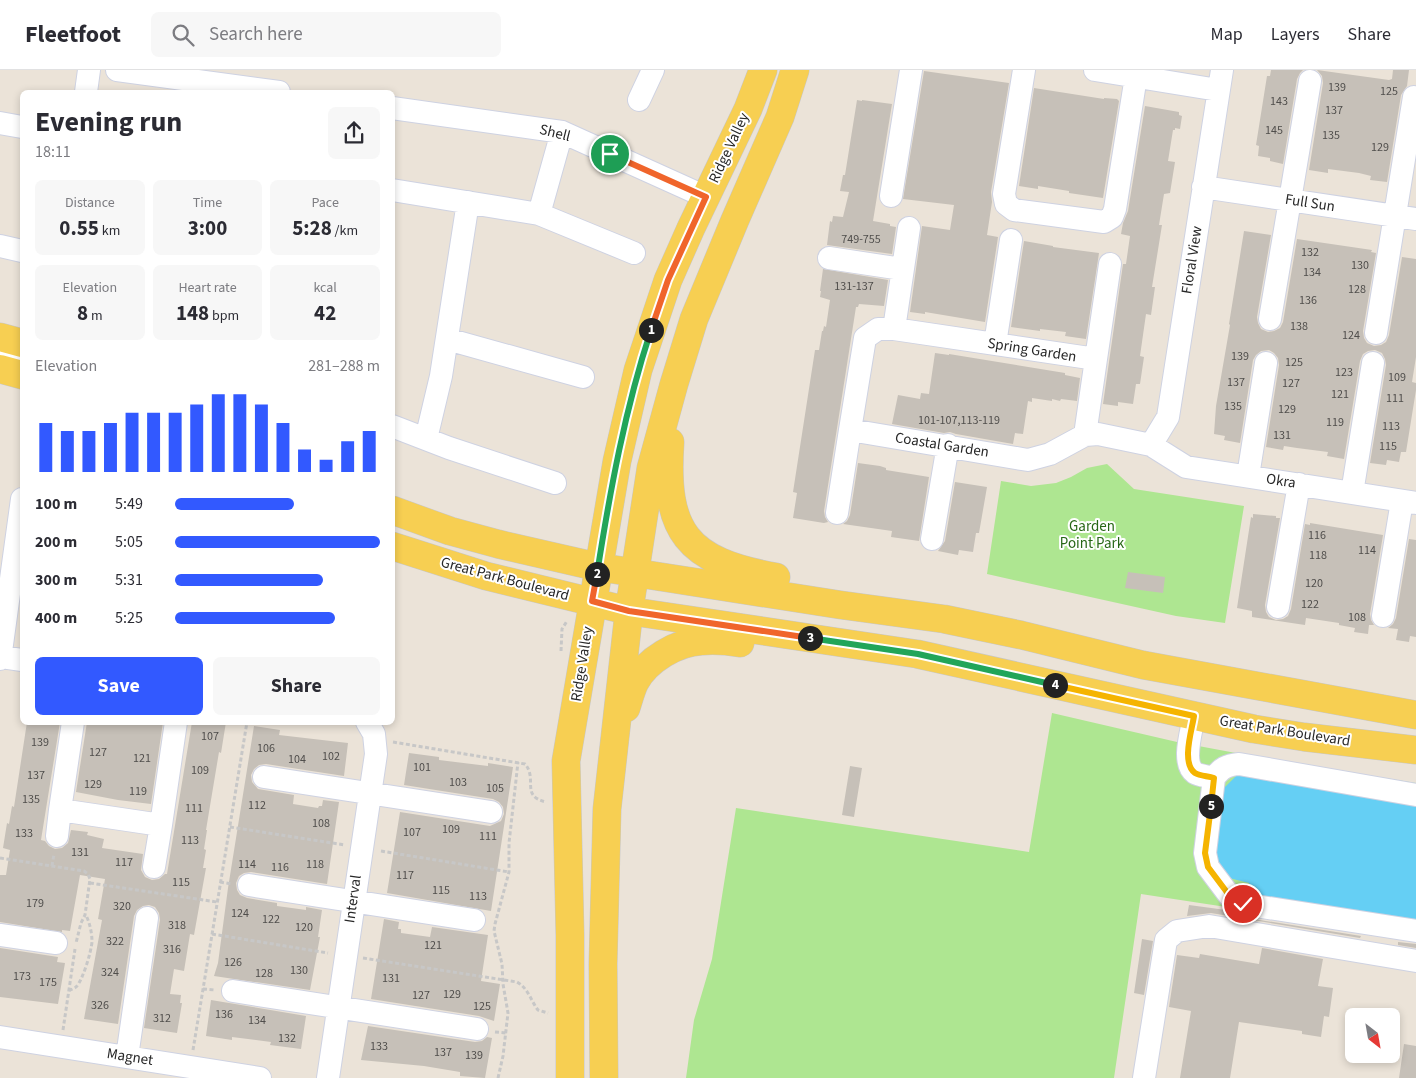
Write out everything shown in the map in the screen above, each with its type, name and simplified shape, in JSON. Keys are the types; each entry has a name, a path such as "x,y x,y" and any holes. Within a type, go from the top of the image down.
{"main road":[{"name":"Ridge Valley","path":"570,1078 570,935 566,761 617,461 638,370 668,280 748,109 763,70"},
{"path":"604,1078 603,964 607,809 629,611 651,468 694,319 780,117 795,70"},
{"path":"0,337 20,342"},
{"path":"0,369 20,374"},
{"path":"674,384 668,469 671,498 677,521 682,532 691,543 701,551 728,566 754,573 835,588 944,619 1179,672 1416,715"},
{"path":"395,511 450,531 598,567 944,619"},
{"name":"Great Park Boulevard","path":"395,547 486,576 629,611 918,654 1254,729 1304,737 1416,750"},
{"path":"612,765 630,694 636,680 660,656 691,642 721,641 989,670"}],"street":[{"path":"86,90 89,70"},
{"path":"117,70 263,90"},
{"path":"639,100 653,70"},
{"path":"891,196 911,70"},
{"path":"1024,70 1004,194 1006,204 1014,210 1104,222 1112,217 1115,209 1137,73"},
{"path":"1095,70 1220,80"},
{"name":"Floral View","path":"1151,445 1168,417 1220,80"},
{"path":"1270,319 1310,81"},
{"path":"1376,333 1406,218 1414,97"},
{"name":"Shell","path":"395,108 562,132 706,197"},
{"path":"0,123 20,127"},
{"path":"539,214 562,132"},
{"name":"Full Sun","path":"1203,186 1406,218"},
{"path":"395,190 539,214 634,253"},
{"path":"426,439 441,376 468,202"},
{"path":"837,513 865,338 878,330 894,328 909,228"},
{"path":"995,344 1011,240"},
{"path":"0,246 20,251"},
{"path":"829,258 902,268"},
{"path":"1096,360 1110,264"},
{"name":"Spring Garden","path":"894,328 1096,360 1085,435"},
{"path":"447,339 584,377"},
{"path":"0,355 20,360"},
{"path":"1248,476 1266,363"},
{"path":"1352,493 1373,363"},
{"path":"395,427 555,483"},
{"name":"Coastal Garden","path":"850,430 1028,460 1050,454 1085,435"},
{"path":"1085,435 1098,434 1151,445"},
{"path":"932,539 948,445"},
{"name":"Okra","path":"1151,445 1186,467 1409,502"},
{"path":"1278,607 1298,484"},
{"path":"1383,616 1409,502"},
{"path":"20,513 0,658 20,660"},
{"path":"1194,716 1187,759 1189,767 1196,773 1214,778"},
{"path":"57,836 73,725"},
{"path":"154,867 176,725"},
{"name":"Interval","path":"328,1078 376,754 371,731"},
{"path":"1416,795 1239,764 1227,765 1218,771 1214,778 1205,853 1208,867 1232,899 1243,904 1416,931"},
{"path":"264,776 491,812"},
{"path":"60,810 161,825"},
{"path":"249,885 474,920"},
{"path":"126,1057 147,918"},
{"path":"1144,1078 1166,940 1177,931 1209,926 1416,961"},
{"path":"0,935 56,943"},
{"path":"233,990 477,1029"},
{"name":"Magnet","path":"0,1036 260,1078"}],"path":[{"path":"190,1067 247,725"},
{"path":"371,731 525,764 529,769 532,796 537,800 546,802"},
{"path":"498,1078 503,1056 508,1013 502,980 502,964 495,937 494,924 509,872 509,843 518,762"},
{"path":"230,827 509,872"},
{"path":"147,918 154,867"},
{"path":"90,883 217,902"},
{"path":"69,991 76,987 80,981 92,944 86,915"},
{"path":"212,934 517,982 522,985 538,1010 548,1013"}],"green space":[{"name":"Garden Point Park","path":"1107,464 1134,489 1244,506 1225,623 1176,616 987,574 1001,481 1031,486 1056,483 1087,468"},
{"path":"1052,713 1177,742 1416,783 1416,936 1141,894 1114,1078 686,1078 694,1020 712,959 736,808 1029,852"}],"water":[{"path":"1238,774 1416,800 1416,923 1252,898 1249,883 1229,878 1220,872 1214,846 1223,789"}],"building":[{"path":"1271,70 1303,70 1297,79 1283,164 1270,161 1270,158 1258,156 1259,146 1256,145 1267,76 1270,76"},
{"path":"1317,70 1389,80 1392,79 1393,70 1409,70 1407,86 1401,95 1387,182 1370,180 1371,176 1359,173 1328,169 1328,173 1309,170 1323,83 1322,76"},
{"path":"924,71 1009,83 991,192 992,202 987,235 998,237 985,322 925,312 925,314 910,312 922,226 950,230 954,205 903,199"},
{"path":"1034,88 1104,99 1117,99 1119,101 1103,198 1038,186 1038,189 1019,186"},
{"path":"857,100 892,104 873,221 896,227 892,254 827,245 830,221 832,222 833,216 843,217 849,192 840,191 843,175 845,175"},
{"path":"1145,106 1179,112 1179,115 1182,116 1180,129 1175,128 1173,130 1168,161 1175,162 1170,193 1164,194 1159,225 1162,225 1152,287 1155,287 1151,315 1146,314 1140,356 1144,357 1140,384 1136,384 1133,404 1118,402 1118,406 1103,404 1123,264 1126,264 1130,236 1121,234 1128,211"},
{"path":"1244,231 1271,235 1257,317 1261,329 1268,332 1280,328 1283,322 1297,239 1372,250 1371,252 1376,253 1363,331 1367,343 1374,346 1386,342 1389,335 1402,257 1416,259 1416,357 1412,382 1416,383 1416,390 1406,452 1401,452 1399,462 1387,460 1386,465 1370,463 1386,365 1382,353 1375,350 1363,354 1360,361 1344,459 1327,456 1328,452 1284,446 1283,450 1266,447 1279,365 1278,358 1269,350 1261,351 1253,360 1240,443 1224,440 1225,436 1214,434 1216,406"},
{"path":"1024,241 1099,253 1086,339 1065,336 1066,332 1011,327"},
{"path":"823,269 888,280 884,306 859,304 856,307 824,511 828,522 824,523 793,518 797,493 793,492 815,350 819,350 822,331 824,326 826,327 830,300 820,297"},
{"path":"935,353 1065,373 1065,375 1080,378 1077,401 1052,399 1052,401 1032,398 1032,402 1028,401 1023,434 1015,433 1013,444 950,432 944,433 892,424 898,395 920,399 921,393 929,394"},
{"path":"858,463 929,477 919,541 891,537 892,531 843,524 850,515"},
{"path":"955,482 987,487 979,533 976,533 973,552 959,550 958,555 938,551 945,541"},
{"path":"1253,514 1280,518 1265,605 1269,617 1276,620 1288,616 1291,609 1305,524 1310,525 1310,523 1383,535 1370,614 1374,625 1369,625 1368,634 1354,632 1355,628 1339,625 1339,623 1306,618 1305,625 1252,617 1252,611 1237,608"},
{"path":"1409,539 1416,540 1416,637 1410,636 1409,642 1396,640 1398,629 1388,628 1396,618"},
{"path":"1128,572 1165,577 1163,593 1125,588"},
{"path":"27,725 60,725 41,840 55,849 62,848 68,843 71,830 88,832 87,835 104,839 102,848 143,854 141,870 145,877 152,880 159,879 167,874 192,725 226,725 206,830 204,849 206,850 203,868 206,868 194,935 190,934 184,971 174,969 170,994 181,995 180,1003 182,1003 177,1033 144,1028 160,920 159,913 155,907 143,906 137,910 134,916 118,1024 84,1019 102,920 98,919 105,879 80,875 70,931 62,930 62,932 0,922 0,875 6,875 10,850 3,848 7,823 9,824 12,806 14,807"},
{"path":"87,725 163,725 151,804 76,792"},
{"path":"254,726 280,730 279,735 348,743 344,776 266,764 259,765 251,775 252,782 258,789 294,795 293,804 318,808 322,806 323,800 339,802 327,884 251,872 239,876 236,883 240,895 247,898 277,903 277,906 306,910 306,907 322,910 318,937 320,937 310,990 214,976 218,963"},
{"path":"409,753 439,757 439,760 488,766 488,763 513,767 491,911 387,893 400,812 490,826 501,821 504,814 503,807 493,799 404,785"},
{"path":"850,766 862,768 854,817 842,815"},
{"path":"1189,905 1226,910 1241,917 1361,936 1360,938 1211,913 1187,916"},
{"path":"384,919 399,922 398,929 401,929 401,933 430,937 432,927 488,935 481,981 500,984 494,1021 479,1016 371,999"},
{"path":"1142,939 1153,941 1144,995 1134,993"},
{"path":"1398,942 1416,944 1416,948 1398,945"},
{"path":"0,948 58,957 57,962 65,963 58,1004 0,997"},
{"path":"1262,948 1323,959 1318,986 1333,988 1329,1017 1324,1016 1321,1037 1302,1034 1302,1031 1239,1022 1230,1078 1180,1078 1191,1011 1169,1007 1177,955 1199,958 1200,954 1259,964"},
{"path":"211,1000 306,1016 301,1049 270,1045 271,1042 232,1037 232,1040 206,1036"},
{"path":"368,1026 475,1042 482,1041 487,1037 492,1038 485,1078 460,1076 460,1072 424,1066 361,1060"},
{"path":"1404,1044 1416,1046 1416,1078 1399,1078"}],"route":[{"path":"610,154 706,197 668,280 638,370 617,461 592,601 629,611 918,654 1194,716 1187,759 1189,767 1196,773 1214,778 1205,853 1208,867 1232,899 1243,904"}]}
